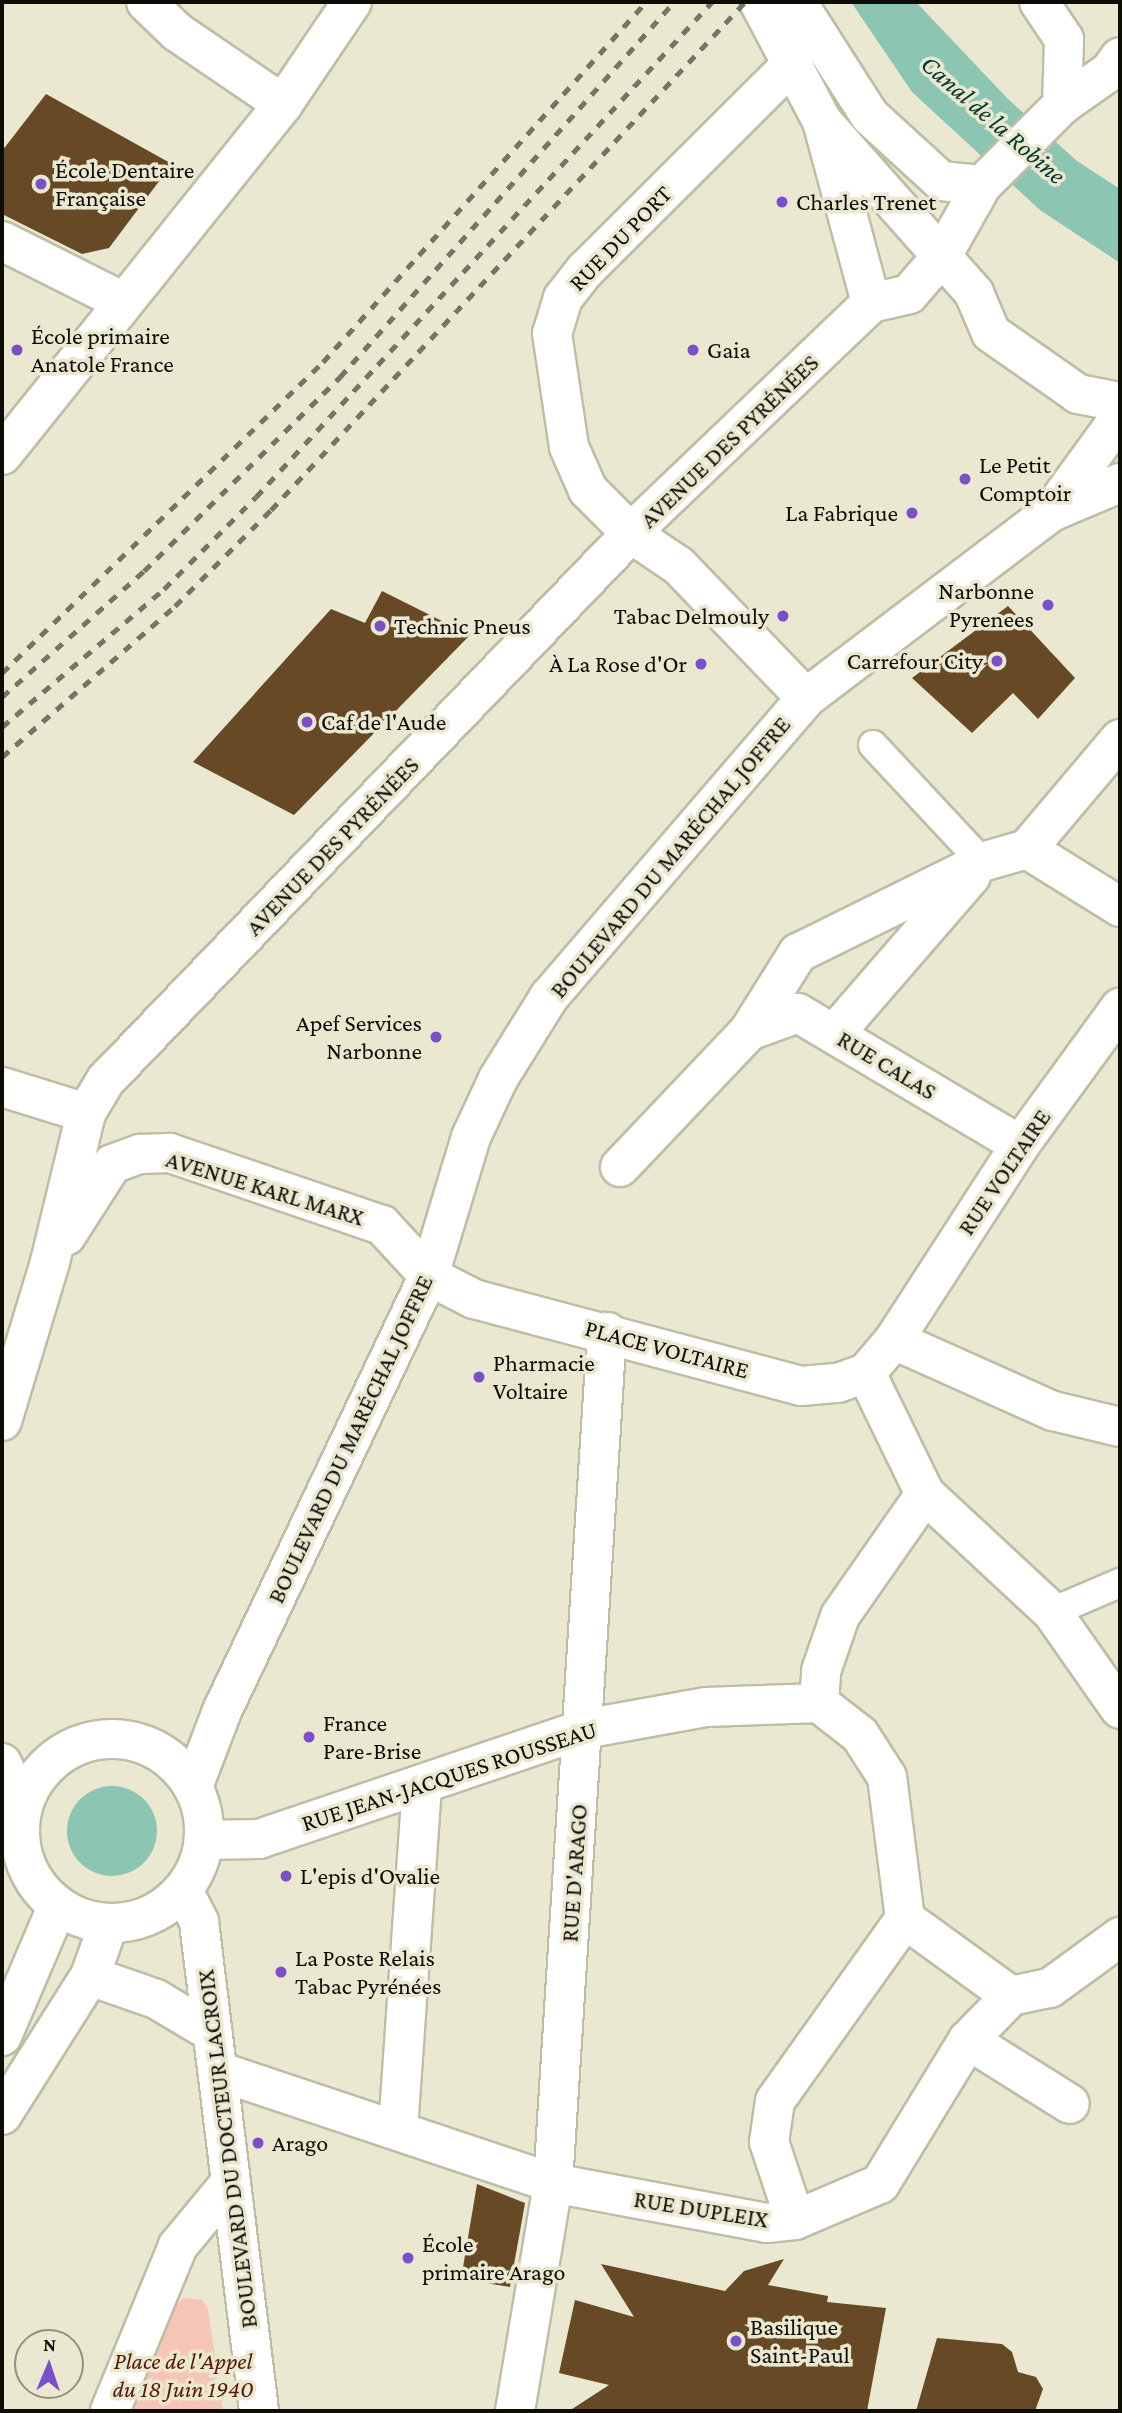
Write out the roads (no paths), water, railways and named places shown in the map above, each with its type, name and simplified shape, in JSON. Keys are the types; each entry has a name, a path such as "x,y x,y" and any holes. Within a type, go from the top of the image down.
{"street":[{"path":"146,2 177,32 283,104"},
{"path":"2,455 283,104 352,2"},
{"path":"760,2 794,62 822,121 871,303 909,294 942,256 982,186 1062,105 1110,71 1120,57"},
{"path":"797,2 879,125 941,181 982,186"},
{"path":"1039,2 1064,39 1062,105"},
{"name":"RUE DU PORT","path":"794,62 563,298 552,333 569,447 588,490 633,535 679,566 806,698"},
{"path":"822,121 974,293 990,333 1078,394 1120,402"},
{"path":"974,293 982,186"},
{"path":"2,241 124,302"},
{"name":"AVENUE DES PYRÉNÉES","path":"2,1421 50,1262 86,1112 106,1080 633,535 871,303"},
{"name":"BOULEVARD DU MARÉCHAL JOFFRE","path":"193,1787 222,1711 429,1276 471,1137 498,1079 549,998 806,698 1051,512 1101,451 1120,417"},
{"path":"1051,512 1120,483"},
{"path":"620,1167 750,1031 798,953 982,862 1027,849 1120,739"},
{"path":"873,746 982,862"},
{"path":"1027,849 1120,907"},
{"path":"835,1033 982,862"},
{"name":"RUE VOLTAIRE","path":"894,1340 1020,1144 1120,1008"},
{"name":"RUE CALAS","path":"750,1031 798,1013 1020,1144"},
{"path":"2,1087 86,1112"},
{"name":"AVENUE KARL MARX","path":"50,1262 112,1164 140,1154 170,1153 382,1225 429,1276"},
{"name":"PLACE VOLTAIRE","path":"429,1276 474,1299 607,1332 801,1386 838,1383 866,1373"},
{"name":"RUE D'ARAGO","path":"514,2411 553,2183 584,1728 607,1332"},
{"path":"1120,1427 1053,1411 894,1340 866,1373 925,1494 1052,1612 1120,1709"},
{"path":"795,2220 769,2142 775,2101 905,1919 887,1777 860,1735 819,1703 821,1671 840,1616 925,1494"},
{"path":"1052,1612 1120,1583"},
{"name":"RUE JEAN-JACQUES ROUSSEAU","path":"204,1840 259,1839 584,1728 706,1707 819,1703"},
{"path":"100,1739 154,1748 177,1765 193,1787 204,1840 183,1890 137,1920 109,1923 82,1918 58,1905 13,1862 22,1807 33,1782 50,1761 74,1746 100,1739"},
{"path":"2,1763 22,1807"},
{"path":"398,2129 422,1785"},
{"name":"BOULEVARD DU DOCTEUR LACROIX","path":"183,1890 199,1922 259,2411"},
{"path":"2,2036 14,1977 58,1905"},
{"path":"905,1919 1011,1996 1050,1988 1120,1937"},
{"path":"2,2115 90,1976 109,1923"},
{"path":"90,1976 156,1999 213,2033"},
{"name":"RUE DUPLEIX","path":"218,2071 553,2183 767,2223 795,2220 880,2184 968,2040 1011,1996"},
{"path":"968,2040 1038,2089 1070,2104"},
{"path":"110,2411 178,2246 231,2182"}],"water":[{"name":"Canal de la Robine","path":"851,2 916,2 1008,99 1077,161 1120,189 1120,263 1040,210 912,92"},
{"path":"112,1786 129,1789 144,1799 154,1814 157,1831 154,1848 144,1863 129,1873 112,1876 95,1873 80,1863 70,1848 67,1831 70,1814 80,1799 95,1789"}],"railway":[{"path":"2,673 323,362 646,2"},
{"path":"2,697 144,571 340,377 674,2"},
{"path":"2,727 164,589 256,497 712,2"},
{"path":"2,757 175,606 271,510 745,2"}],"place":[{"name":"École Dentaire Française","path":"41,184"},
{"name":"Charles Trenet","path":"782,202"},
{"name":"École primaire Anatole France","path":"17,350"},
{"name":"Gaia","path":"693,350"},
{"name":"Le Petit Comptoir","path":"965,479"},
{"name":"La Fabrique","path":"912,513"},
{"name":"Narbonne Pyrenees","path":"1048,605"},
{"name":"Tabac Delmouly","path":"783,616"},
{"name":"Technic Pneus","path":"380,626"},
{"name":"Carrefour City","path":"997,661"},
{"name":"À La Rose d'Or","path":"701,664"},
{"name":"Caf de l'Aude","path":"307,722"},
{"name":"Apef Services Narbonne","path":"436,1037"},
{"name":"Pharmacie Voltaire","path":"479,1377"},
{"name":"France Pare-Brise","path":"309,1737"},
{"name":"L'epis d'Ovalie","path":"286,1876"},
{"name":"La Poste Relais Tabac Pyrénées","path":"281,1972"},
{"name":"Arago","path":"258,2143"},
{"name":"École primaire Arago","path":"408,2258"},
{"name":"Basilique Saint-Paul","path":"736,2341"}],"park label":[{"name":"Place de l'Appel du 18 Juin 1940","path":"183,2375"}]}
